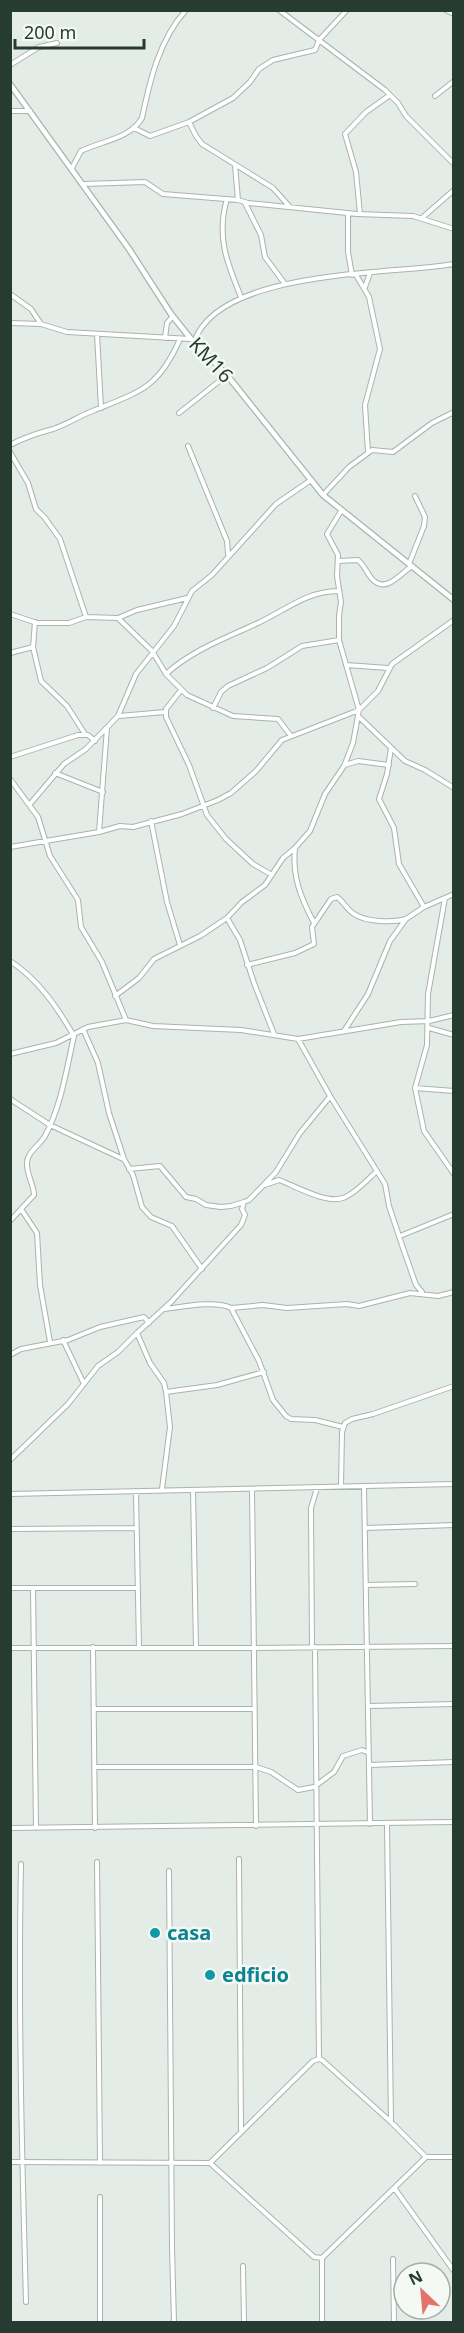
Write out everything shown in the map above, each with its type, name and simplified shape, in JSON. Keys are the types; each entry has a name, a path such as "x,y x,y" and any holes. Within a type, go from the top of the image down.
{"street":[{"path":"72,168 81,151 106,143 135,128 142,118 153,71 172,27 186,10"},
{"path":"279,10 390,95 406,116 453,164"},
{"path":"135,128 150,136 189,122 233,98 250,82 259,69 273,60 313,51 319,40 346,10"},
{"path":"10,65 39,47 57,43"},
{"path":"435,96 453,81"},
{"name":"KM16","path":"10,84 72,168 192,341 227,375 323,495 453,600"},
{"path":"360,214 356,172 345,134 366,112 390,95"},
{"path":"10,111 30,111"},
{"path":"189,122 198,140 273,188 291,207"},
{"path":"235,164 238,200"},
{"path":"83,184 145,182 162,194 348,213 423,218 453,229"},
{"path":"423,218 453,190"},
{"path":"227,200 221,228 227,263 241,297"},
{"path":"244,202 261,235 266,257 285,284"},
{"path":"348,213 348,252 354,275 365,288 377,325 380,349 364,405 368,452"},
{"path":"10,323 41,324 67,332 192,341 213,314 241,297 285,284 453,264"},
{"path":"365,288 370,273"},
{"path":"10,294 31,309 41,324"},
{"path":"165,339 168,320 173,316"},
{"path":"97,334 101,408"},
{"path":"10,445 27,436 64,425 134,395 156,379 166,366 180,339"},
{"path":"179,413 227,375"},
{"path":"323,495 349,467 368,452 376,450 393,452 432,423 453,412"},
{"path":"188,446 227,541 228,555"},
{"path":"10,452 28,483 36,510 45,518 60,539 86,617"},
{"path":"30,804 55,773 95,741 118,716 132,683 152,651 174,626 187,598 212,575 276,504 311,480"},
{"path":"339,561 358,560 378,585 383,586 393,582 410,565 424,526 425,517 415,496"},
{"path":"115,996 139,978 154,959 200,936 227,918 242,902 264,885 283,858 310,831 325,794 344,766 353,743 358,713 339,640 341,602 338,591 339,561 327,534 341,511"},
{"path":"166,674 180,662 297,601 338,591"},
{"path":"10,614 35,622 69,624 86,617 118,618 137,610 170,604 187,598"},
{"path":"118,618 152,651 166,674 181,690 213,708 238,717 278,719 291,736"},
{"path":"10,847 99,832 120,826 133,827 182,814 231,793 256,771 279,742 358,713 378,691 388,668 453,620"},
{"path":"35,622 33,646 40,681 67,706 85,734 95,741"},
{"path":"213,708 221,692 228,686 267,668 302,646 339,640"},
{"path":"10,652 33,646"},
{"path":"346,665 388,668"},
{"path":"118,716 165,712 181,690"},
{"path":"165,712 189,765 203,806 213,824 261,870 272,875"},
{"path":"358,713 405,761 447,782 453,788"},
{"path":"99,832 107,727"},
{"path":"10,757 69,737 85,734"},
{"path":"391,748 389,765 378,799 394,828 399,864 424,907"},
{"path":"344,766 358,761 389,765"},
{"path":"55,773 103,792"},
{"path":"10,779 38,817 50,856 78,900 81,927 102,962 126,1020"},
{"path":"447,782 453,780"},
{"path":"151,821 167,902 180,945"},
{"path":"248,965 314,945 314,923 302,901 295,880 295,848"},
{"path":"344,1032 368,994 390,941 406,919 424,907 453,894"},
{"path":"314,923 327,901 337,897 357,916 387,922 406,919"},
{"path":"445,898 428,994 428,1045 415,1088 424,1131 453,1173"},
{"path":"227,918 240,939 274,1034"},
{"path":"10,961 26,971 53,1002 74,1036 63,1085 50,1125 44,1138 28,1159 27,1167 34,1195 10,1221"},
{"path":"10,1054 56,1043 95,1025 126,1020 153,1026 213,1028 274,1034 298,1039 401,1022 429,1021 453,1015"},
{"path":"429,1028 453,1035"},
{"path":"83,1029 101,1074 109,1113 142,1207 151,1216 172,1226 202,1269"},
{"path":"298,1039 330,1096 385,1184 389,1206 416,1285 425,1294"},
{"path":"415,1088 453,1091"},
{"path":"129,1168 160,1166 186,1197 196,1199 206,1205 229,1207 244,1202 249,1200 276,1172 292,1150 300,1133 330,1096"},
{"path":"10,1099 50,1125 124,1159"},
{"path":"262,1186 279,1180 312,1194 339,1198 349,1194 377,1171"},
{"path":"10,1460 50,1424 98,1366 118,1352 202,1269 241,1225 245,1215 244,1202"},
{"path":"21,1209 37,1233 40,1285 50,1342"},
{"path":"400,1236 453,1214"},
{"path":"164,1309 196,1305 231,1308 263,1305 287,1308 347,1304 359,1306 410,1293 445,1296 453,1292"},
{"path":"231,1308 264,1372 273,1400 288,1418 315,1420 343,1427"},
{"path":"10,1355 21,1349 63,1340 139,1317 144,1317 149,1323"},
{"path":"137,1333 150,1363 164,1383 166,1392 170,1427 162,1490"},
{"path":"63,1340 84,1384"},
{"path":"166,1392 217,1385 264,1372"},
{"path":"341,1486 343,1427 352,1419 453,1386"},
{"path":"10,1494 453,1484"},
{"path":"364,1487 370,1824"},
{"path":"317,1488 310,1508 319,2059 391,2122 426,2157 453,2157"},
{"path":"252,1489 256,1826"},
{"path":"193,1490 196,1647"},
{"path":"136,1492 136,1588 139,1648"},
{"path":"365,1528 453,1526"},
{"path":"10,1529 136,1528"},
{"path":"366,1585 415,1584"},
{"path":"10,1588 136,1588"},
{"path":"33,1588 36,1828"},
{"path":"10,1648 453,1646"},
{"path":"93,1647 95,1828"},
{"path":"369,1706 453,1704"},
{"path":"94,1709 255,1709"},
{"path":"94,1767 256,1767 271,1772 298,1790 314,1787 337,1770 343,1756 362,1750 368,1752"},
{"path":"369,1765 453,1762"},
{"path":"10,1828 453,1822"},
{"path":"387,1824 391,2122"},
{"path":"239,1859 241,2131"},
{"path":"97,1862 100,2163"},
{"path":"21,1864 22,2162 26,2302"},
{"path":"169,1871 174,2322"},
{"path":"210,2163 313,2061 319,2059"},
{"path":"322,2322 322,2258 426,2157"},
{"path":"10,2162 210,2163 314,2257 322,2258"},
{"path":"394,2189 453,2271"},
{"path":"100,2197 100,2322"},
{"path":"393,2259 394,2322"},
{"path":"243,2266 244,2322"}],"place":[{"name":"casa","path":"155,1933"},
{"name":"edficio","path":"210,1975"}]}
